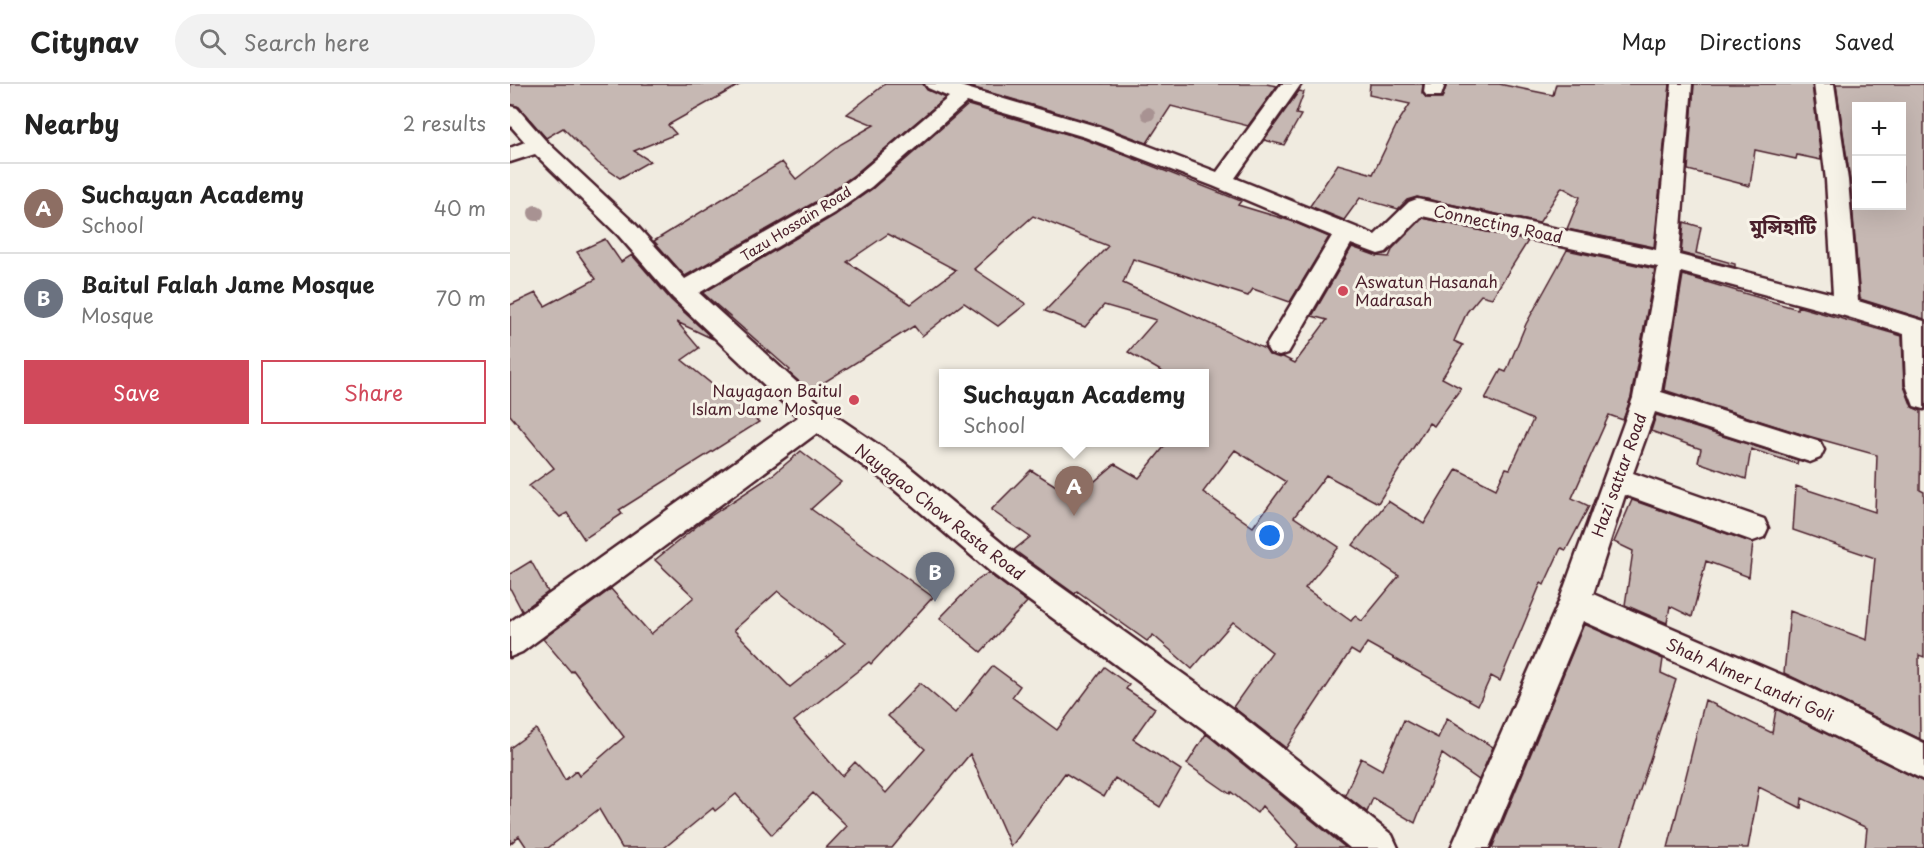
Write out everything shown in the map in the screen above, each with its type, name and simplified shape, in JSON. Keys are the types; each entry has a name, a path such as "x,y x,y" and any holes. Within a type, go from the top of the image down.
{"street":[{"path":"934,84 963,95 1092,132 1221,181 1345,234 1279,346"},
{"path":"1221,181 1291,84"},
{"name":"Hazi sattar Road","path":"1470,848 1575,602 1646,398 1669,261 1682,84"},
{"path":"1824,84 1837,180 1846,307"},
{"name":"Tazu Hossain Road","path":"682,292 826,208 863,182 963,95"},
{"name":"Nayagao Chow Rasta Road","path":"510,112 538,145 627,230 682,292 756,363 817,417 892,470 1004,564 1224,723 1379,848"},
{"path":"510,155 538,145"},
{"name":"Connecting Road","path":"1345,234 1378,246 1417,207 1669,261"},
{"path":"1669,261 1846,307 1920,331 1919,385 1924,398"},
{"path":"1646,398 1810,450"},
{"path":"510,641 817,417"},
{"path":"1616,479 1753,528"},
{"name":"Shah Almer Landri Goli","path":"1575,602 1784,693 1924,762"}],"building":[{"path":"510,84 741,84 668,125 676,134 634,151 650,161 620,178 598,163 563,128 546,138 519,107 510,104"},
{"path":"885,84 923,84 927,90 945,98 854,175 817,201 685,276 654,241 782,162 796,179 841,144 874,125 847,114"},
{"path":"961,84 1266,84 1277,86 1248,126 1171,106 1147,143 1100,125"},
{"path":"1370,84 1423,84 1422,93 1427,98 1442,98 1447,84 1499,84 1553,95 1556,84 1670,84 1654,247 1567,229 1580,197 1562,187 1539,223 1417,197 1407,200 1398,209 1360,198 1344,220 1310,206 1338,164 1373,174 1397,124 1410,104 1369,95"},
{"path":"1694,84 1812,84 1821,160 1797,155 1796,159 1755,150 1750,186 1688,170"},
{"path":"1836,84 1924,84 1924,319 1860,299 1853,210 1906,210 1906,102 1852,102 1852,204"},
{"path":"1299,91 1304,92 1296,114 1301,115 1284,145 1264,140"},
{"path":"968,105 1084,139 1241,201 1238,205 1291,221 1329,237 1290,302 1253,289 1248,296 1133,259 1123,283 1265,349 1269,355 1283,357 1295,363 1327,320 1312,316 1352,247 1377,256 1389,257 1393,248 1423,218 1528,241 1492,298 1481,295 1467,312 1454,341 1463,345 1442,378 1461,388 1434,426 1429,423 1378,503 1326,475 1294,517 1339,547 1305,588 1351,621 1355,616 1362,621 1399,576 1353,545 1388,501 1424,524 1457,469 1496,489 1506,468 1510,469 1533,420 1485,399 1501,370 1506,372 1526,324 1567,250 1655,269 1631,397 1623,420 1609,415 1572,498 1589,506 1566,550 1561,548 1544,585 1541,583 1500,681 1491,676 1478,705 1367,643 1359,655 1351,650 1286,748 1233,707 1272,652 1233,622 1192,669 1153,635 1147,641 1077,591 1075,594 1014,550 1030,537 991,510 1031,470 1075,498 1115,464 1139,478 1164,447 1209,447 1209,369 1157,369 1128,352 1156,320 1104,305 1085,327 1045,311 1108,246 1033,216 974,269 1026,304 998,326 964,303 922,336 914,326 812,390 788,372 790,370 703,293 835,215 872,189","holes":["888,234 956,270 911,304 847,262","1235,450 1286,482 1253,527 1203,492"]},
{"path":"1684,222 1701,227 1696,253 1735,264 1735,267 1681,253"},
{"path":"605,239 621,262 632,255 671,300 713,339 677,322 699,348 682,360 759,422 619,510 622,514 584,539 567,513 560,517 529,486 554,468 510,415 510,305 536,293 545,306 596,279 577,252"},
{"path":"1683,275 1797,309 1797,306 1902,336 1904,386 1912,407 1921,411 1920,490 1924,492 1924,657 1919,655 1920,739 1784,673 1790,611 1867,640 1875,558 1793,530 1796,486 1875,512 1877,455 1801,434 1664,390"},
{"path":"1656,415 1798,460 1797,464 1751,449 1746,479 1698,462 1701,449 1651,431"},
{"path":"801,451 841,482 811,509 933,597 871,664 869,662 794,721 842,776 855,762 886,793 925,749 888,716 920,683 955,713 993,666 1020,686 1012,697 1057,730 1104,667 1129,685 1126,689 1155,708 1133,739 1181,770 1160,807 1115,778 1104,797 1065,773 1011,847 970,754 892,848 826,848 847,826 813,793 772,835 736,794 715,811 713,808 664,848 622,848 599,809 548,848 527,848 519,836 510,844 510,748 536,729 565,780 576,771 579,776 624,737 573,670 571,672 543,639 611,589 651,634 694,597 655,560 703,521 774,474","holes":["778,591 845,643 790,687 734,630"]},
{"path":"1632,500 1753,543 1749,577 1706,561 1692,617 1670,606 1667,623 1625,605 1633,551 1614,542"},
{"path":"531,561 548,592 522,611 510,588 510,574"},
{"path":"988,573 1027,602 981,652 940,618 975,582"},
{"path":"1584,624 1663,659 1661,673 1676,680 1621,848 1492,848"},
{"path":"1705,700 1772,733 1776,709 1924,782 1924,848 1865,848 1867,828 1802,798 1801,808 1759,787 1748,848 1668,848"},
{"path":"1447,718 1493,747 1479,780 1442,754 1415,823 1373,798 1367,812 1345,795 1361,758 1382,770 1404,720 1438,738"},
{"path":"1206,734 1346,848 1296,848 1298,845 1262,806 1257,813 1231,792 1230,794 1187,764"}],"place":[{"name":"Aswatun Hasanah Madrasah","path":"1343,291"},
{"name":"Nayagaon Baitul Islam Jame Mosque","path":"854,400"},
{"name":"Suchayan Academy","path":"1074,516"},
{"name":"Baitul Falah Jame Mosque","path":"935,602"}],"district":[{"name":"মুন্সিহাটি","path":"1783,227"}]}
